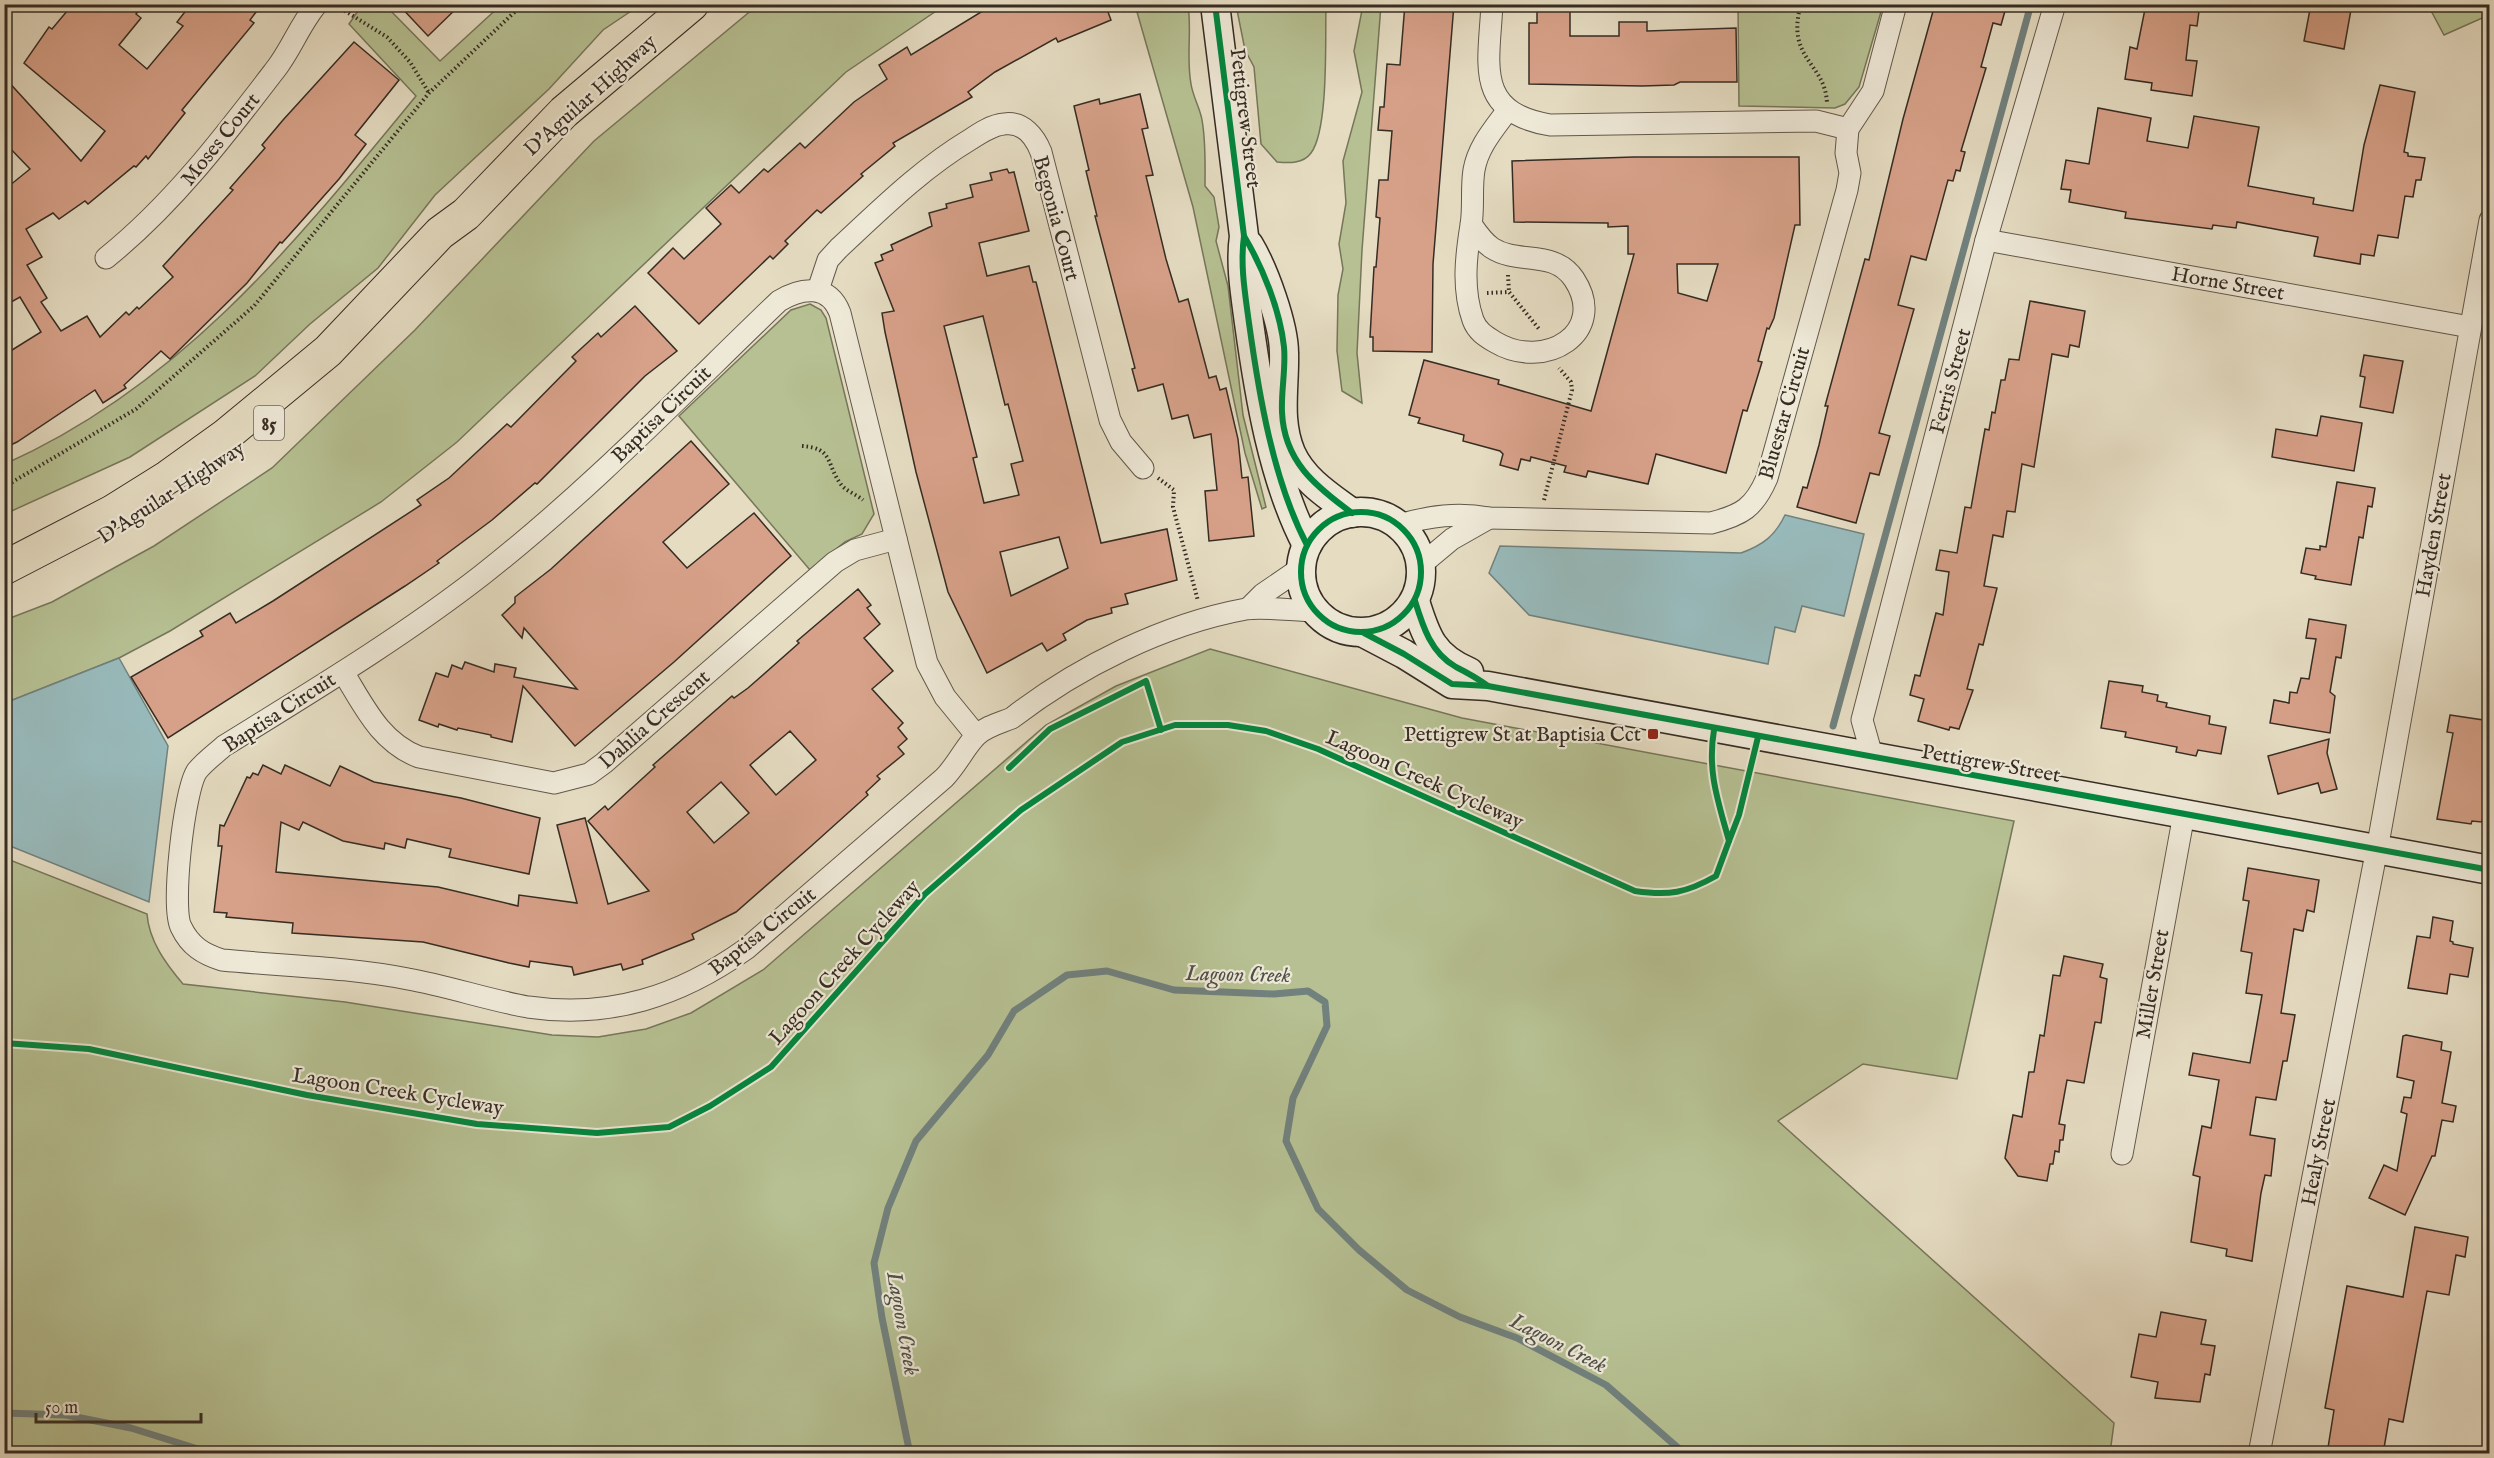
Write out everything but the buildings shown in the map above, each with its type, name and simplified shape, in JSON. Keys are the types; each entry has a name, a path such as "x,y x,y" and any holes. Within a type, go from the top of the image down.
{"highway":[{"name":"D'Aguilar Highway","path":"4,568 112,512 168,477 225,436 328,351 440,234 466,214 564,112 692,4"},
{"name":"D'Aguilar Highway","path":"4,589 57,564 149,511 239,450 344,357 449,243 466,214"}],"main road":[{"name":"Pettigrew Street","path":"1215,4 1244,236 1241,259 1263,412 1304,556"},
{"name":"Pettigrew Street","path":"1244,236 1255,255 1282,328 1284,351 1282,411 1291,454 1313,484 1352,513"},
{"path":"1369,512 1385,516 1400,525 1410,536 1422,564 1421,583 1415,602 1402,618 1384,628 1364,633 1337,627 1315,611 1306,598 1304,556 1326,524 1352,513 1369,512"},
{"name":"Pettigrew Street","path":"1415,602 1424,630 1440,655 1472,673 1488,686"},
{"name":"Pettigrew Street","path":"1364,633 1452,684 1488,686 1873,759 2490,870"}],"street":[{"name":"Moses Court","path":"106,258 143,228 176,195 277,68 317,4"},
{"path":"1492,4 1489,75 1496,98 1507,111 1528,121 1550,125 1827,123 1848,129 1873,91 1896,4"},
{"name":"Ferris Street","path":"1873,759 1862,720 1986,240 2055,4"},
{"path":"1471,224 1492,249 1507,255 1549,260 1574,279 1583,306 1582,321 1564,345 1550,352 1534,354 1520,352 1500,345 1483,335 1474,322 1468,294 1466,245 1471,224 1474,171 1479,153 1507,111"},
{"name":"Begonia Court","path":"818,290 828,260 922,171 986,130 1004,124 1017,125 1036,140 1041,152 1110,420 1121,442 1143,468"},
{"name":"Bluestar Circuit","path":"1400,525 1424,518 1464,514 1489,518 1711,523 1746,510 1758,498 1767,478 1847,190 1850,173 1846,153 1848,129"},
{"name":"Hayden Street","path":"2377,849 2490,220"},
{"name":"Horne Street","path":"1986,240 2470,327"},
{"name":"Baptisa Circuit","path":"818,290 804,289 779,301 543,525 479,577 343,672 224,746 197,772 186,803 176,907 179,924 189,942 203,954 222,960 407,978 528,1007 571,1010 614,1007 651,999 704,977 746,949 944,778 960,760 976,735"},
{"path":"818,290 836,303 840,313 927,663 934,681 976,735 1012,718 1133,644 1249,608 1315,611"},
{"name":"Bluestar Circuit","path":"1422,564 1452,539 1489,518"},
{"name":"Dahlia Crescent","path":"343,672 386,737 402,750 419,757 531,781 554,783 572,780 589,774 604,764 835,562 855,550 896,539"},
{"path":"1249,608 1304,556"},
{"name":"Miller Street","path":"2122,1154 2184,814"},
{"name":"Healy Street","path":"2259,1454 2377,849"}],"path":[{"path":"335,4 387,37 410,62 429,93"},
{"path":"4,487 136,409 254,306 429,93 523,4"},
{"path":"1801,4 1798,42 1826,91 1827,123"},
{"path":"1468,294 1509,292 1536,324 1556,364 1571,382 1572,390 1540,518"},
{"path":"802,446 813,447 827,455 842,486 864,500 866,506"},
{"path":"1143,468 1173,489 1173,507 1198,602"}],"green space":[{"path":"759,4 945,5 846,72 457,442 381,502 170,631 119,658 5,703 5,620 52,602 154,546 272,468 415,330 594,141"},
{"path":"362,5 385,5 440,61 501,5 640,5 603,30 549,89 435,195 378,268 310,324 255,376 130,457 5,514 5,464 69,431 127,394 181,351 232,305 280,256 416,96 349,24"},
{"path":"1135,5 1188,5 1190,74 1203,128 1205,186 1214,197 1219,227 1216,241 1228,286 1243,415 1266,507 1262,509 1245,453 1193,207"},
{"path":"1236,5 1326,5 1325,82 1321,124 1311,153 1300,161 1277,162 1261,144 1254,67 1245,50"},
{"path":"1363,5 1381,5 1362,250 1357,353 1362,403 1342,391 1337,351 1338,295 1343,269 1339,244 1346,203 1343,161 1362,92 1354,51"},
{"path":"1738,5 1883,5 1859,87 1845,104 1835,108 1739,106"},
{"path":"2428,5 2489,5 2489,15 2444,35"},
{"path":"810,304 821,310 826,318 874,514 862,534 845,542 810,570 679,416 791,310"},
{"path":"1210,649 1462,718 2014,821 1957,1079 1863,1064 1778,1121 2114,1423 2110,1453 5,1453 5,858 147,914 155,943 183,984 345,1002 552,1035 598,1037 646,1029 691,1013 763,970 1046,725 1116,686"}],"water":[{"path":"1785,515 1864,534 1844,616 1802,606 1795,632 1775,627 1768,664 1529,615 1489,573 1500,546 1741,553 1768,539"},
{"path":"119,658 168,746 149,902 5,844 5,703"}],"waterway":[{"path":"1833,726 2031,4"},
{"name":"Lagoon Creek","path":"910,1454 882,1318 874,1263 888,1208 916,1141 988,1055 1014,1011 1067,975 1107,971 1174,990 1274,994 1308,991 1325,1002 1327,1026 1293,1098 1286,1141 1318,1209 1359,1250 1407,1290 1460,1317 1517,1338 1606,1385 1685,1454"},
{"name":"Lagoon Creek","path":"4,1413 66,1415 131,1428 214,1454"}],"cycle path":[{"path":"1215,4 1244,236 1245,290 1258,379 1276,465 1295,520 1307,545"},
{"path":"1244,236 1270,290 1279,319 1284,347 1282,412 1289,445 1295,458 1314,482 1352,513"},
{"path":"1361,512 1384,516 1404,529 1417,549 1421,572 1417,595 1404,615 1384,628 1361,632 1338,628 1318,615 1305,595 1301,572 1305,549 1318,529 1338,516 1361,512"},
{"path":"1415,601 1425,630 1440,654 1447,661 1488,686"},
{"path":"1364,633 1404,654 1452,684 1488,686 2490,870"},
{"path":"1009,768 1050,729 1146,681 1161,730"},
{"name":"Lagoon Creek Cycleway","path":"4,1043 89,1049 307,1095 477,1124 597,1133 669,1127 710,1106 771,1067 925,894 1021,810 1122,742 1175,725 1228,725 1266,731 1318,749 1635,891 1677,892 1705,882 1716,876 1729,841"},
{"path":"1714,730 1713,773 1729,841 1739,815 1758,737"}],"place":[{"name":"Pettigrew St at Baptisia Cct","path":"1653,734"}]}
